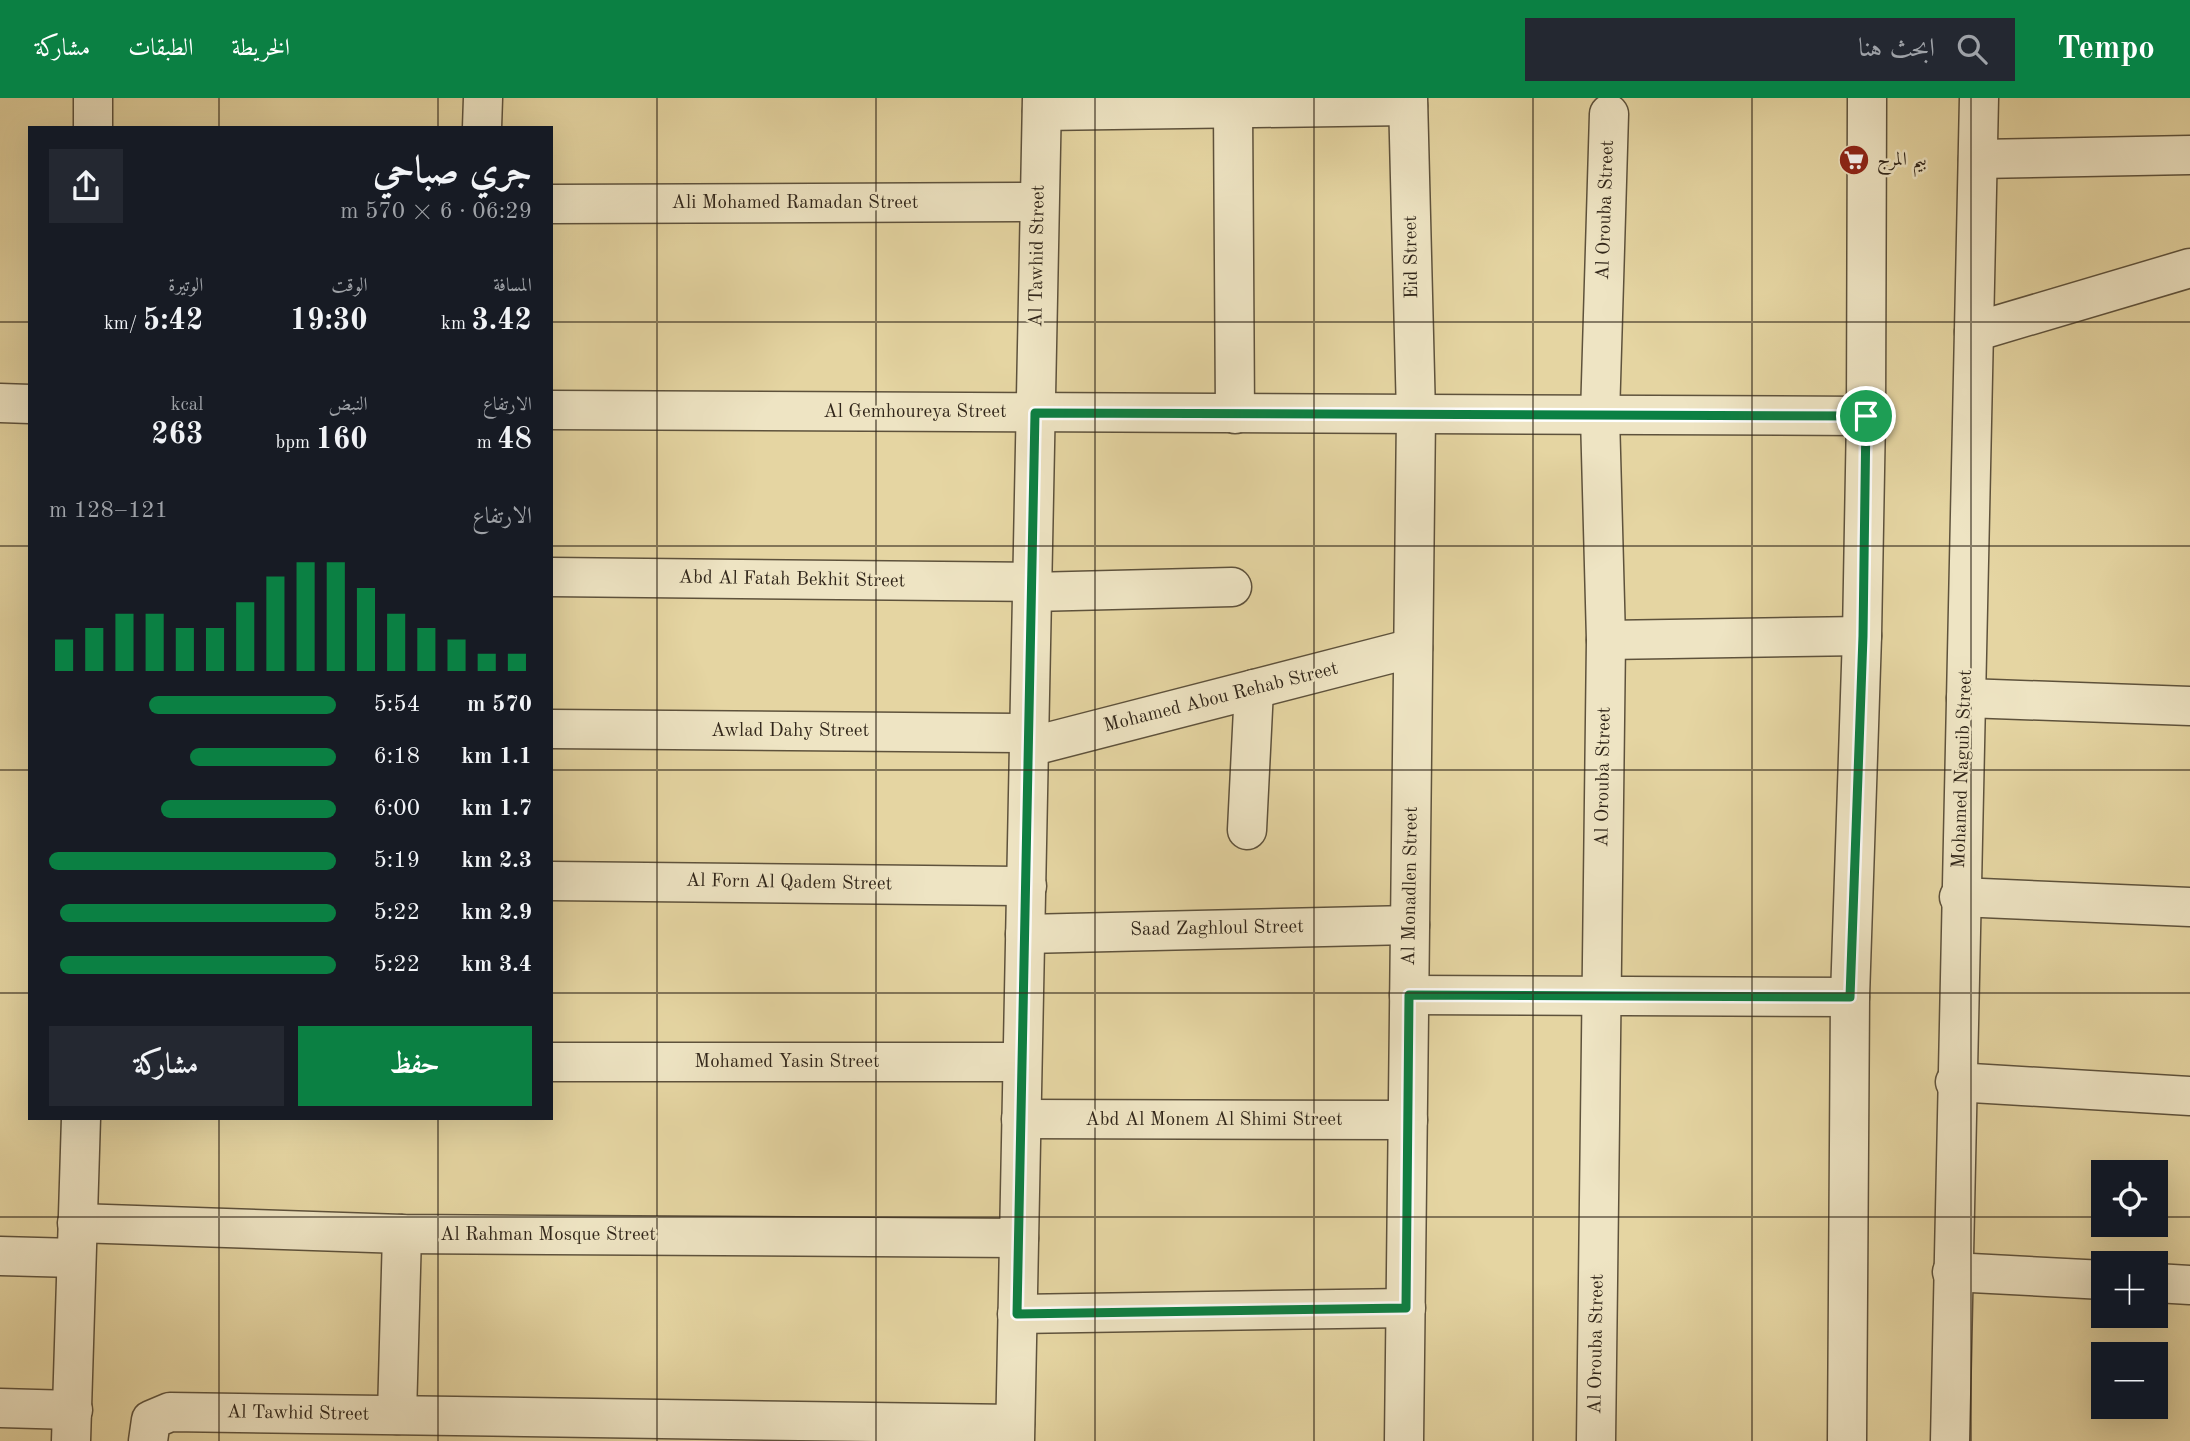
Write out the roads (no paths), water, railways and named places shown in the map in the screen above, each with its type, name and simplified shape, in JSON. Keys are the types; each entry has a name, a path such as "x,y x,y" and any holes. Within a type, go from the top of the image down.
{"street":[{"path":"93,98 93,126"},
{"path":"482,126 483,98"},
{"path":"1847,1441 1850,997 1863,636 1867,98"},
{"name":"Mohamed Naguib Street","path":"1950,1441 1955,1082 1979,98"},
{"path":"1042,105 1233,108 1408,102"},
{"name":"Eid Street","path":"1408,102 1416,415"},
{"name":"Al Tawhid Street","path":"148,1441 151,1420 170,1412 397,1415 579,1429 1015,1432 1042,105"},
{"path":"1233,108 1235,414"},
{"name":"Al Orouba Street","path":"1596,1441 1606,640 1600,416 1609,114"},
{"path":"1978,159 2190,155"},
{"name":"Ali Mohamed Ramadan Street","path":"553,204 1040,202"},
{"path":"1974,332 2190,268"},
{"path":"0,403 28,404"},
{"name":"Al Gemhoureya Street","path":"553,410 1866,416"},
{"name":"Al Monadlen Street","path":"1404,1441 1416,415"},
{"name":"Abd Al Fatah Bekhit Street","path":"553,577 1032,587 1232,587"},
{"path":"1606,640 1863,636"},
{"name":"Mohamed Abou Rehab Street","path":"1029,740 1254,689 1413,648"},
{"path":"1247,830 1254,689"},
{"path":"1966,698 2190,706"},
{"name":"Awlad Dahy Street","path":"553,729 1029,740"},
{"name":"Al Forn Al Qadem Street","path":"553,881 1027,886"},
{"path":"1959,897 2190,907"},
{"name":"Saad Zaghloul Street","path":"1025,934 1410,925"},
{"path":"1409,995 1850,997"},
{"name":"Mohamed Yasin Street","path":"553,1062 1022,1062"},
{"path":"1955,1082 2190,1096"},
{"name":"Abd Al Monem Al Shimi Street","path":"1021,1119 1408,1120"},
{"path":"0,1408 72,1426 80,1120"},
{"path":"397,1415 402,1234"},
{"name":"Al Rahman Mosque Street","path":"0,1256 76,1241 402,1234 1018,1238"},
{"path":"1952,1272 2091,1279"},
{"path":"2168,1284 2190,1285"},
{"path":"1017,1314 1406,1308"}],"place":[{"name":"بيم المرج","path":"1854,160"}]}
